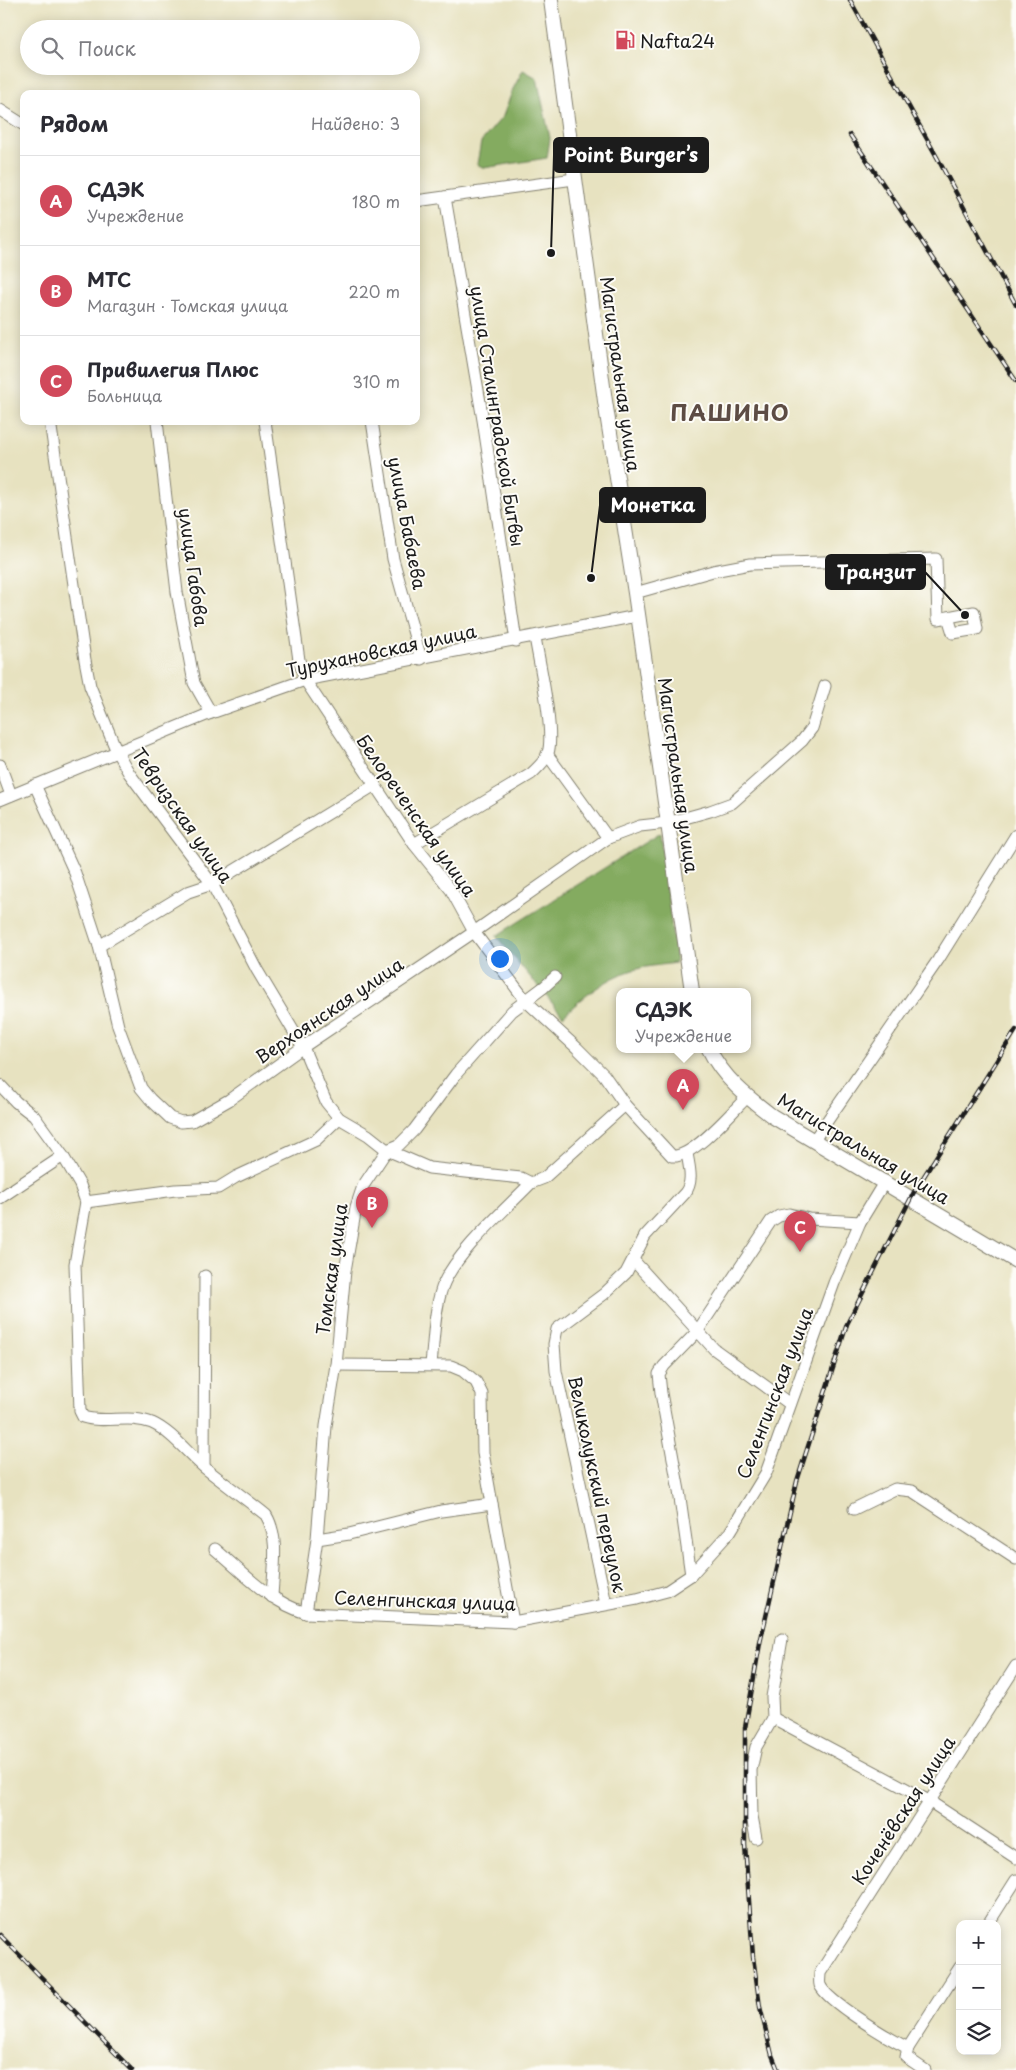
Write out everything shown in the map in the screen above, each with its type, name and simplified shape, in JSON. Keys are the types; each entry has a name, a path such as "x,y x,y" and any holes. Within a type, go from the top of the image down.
{"main road":[{"name":"Магистральная улица","path":"551,0 605,401 635,594 692,988"},
{"name":"Магистральная улица","path":"712,1053 731,1081 747,1097 772,1116 1016,1261"}],"street":[{"path":"0,110 20,122"},
{"path":"420,200 574,179"},
{"name":"улица Сталинградской Битвы","path":"445,197 483,420 516,641"},
{"name":"Тевризская улица","path":"51,425 90,686 117,752 128,773 212,884 257,970 303,1047 326,1102 339,1118 368,1135 387,1150 430,1168 521,1178 531,1183"},
{"name":"улица Габова","path":"157,425 179,601 194,683 211,714"},
{"name":"Белореченская улица","path":"266,425 300,660 305,680 414,844 452,890 474,932 526,1001 604,1075 625,1105 672,1156 677,1157 687,1153"},
{"name":"улица Бабаева","path":"373,425 394,559 421,659"},
{"path":"635,594 713,571 750,564 936,559 938,619 948,617"},
{"name":"Турухановская улица","path":"5,798 211,714 305,680 516,641 637,616"},
{"path":"414,844 531,774 541,765 548,754 550,733 534,637"},
{"path":"668,823 732,803 748,790 802,742 812,728 826,686"},
{"path":"548,754 608,838"},
{"path":"0,765 5,798"},
{"path":"98,946 188,892 212,884 374,784"},
{"name":"Верхоянская улица","path":"34,785 75,873 98,946 118,1026 141,1088 170,1118 181,1122 202,1116 229,1100 303,1047 474,932 608,838 640,826 668,823"},
{"path":"814,1140 938,960 1016,835"},
{"name":"Томская улица","path":"306,1613 317,1539 326,1426 336,1365 345,1271 356,1207 363,1186 387,1150 399,1145 414,1130 456,1074 512,1011 555,977"},
{"path":"0,1084 16,1102 34,1116 63,1156 80,1185 86,1202 76,1264 80,1411 82,1417 91,1420 136,1420 151,1423 164,1431 204,1467 266,1515 272,1524 274,1540 272,1597"},
{"path":"747,1097 721,1124 687,1153 691,1176 690,1186 645,1236 634,1261 714,1349 790,1404"},
{"path":"431,1364 436,1311 442,1287 453,1266 531,1183 544,1178 625,1105"},
{"path":"86,1202 175,1190 218,1188 236,1177 316,1140 339,1118"},
{"path":"0,1198 63,1156"},
{"name":"Селенгинская улица","path":"215,1549 272,1597 290,1608 306,1613 513,1622 667,1592 691,1575 730,1532 766,1473 834,1283 860,1222 884,1181"},
{"path":"691,1575 679,1490 659,1374 664,1366 697,1332 771,1221 779,1216 789,1214 809,1219 860,1222"},
{"name":"Великолукский переулок","path":"606,1604 556,1371 554,1344 557,1329 604,1294 626,1273 634,1261"},
{"path":"204,1467 205,1276"},
{"path":"336,1365 414,1366 431,1364 451,1366 463,1371 476,1382 482,1394 483,1452 513,1622"},
{"path":"854,1509 895,1489 912,1491 1016,1559"},
{"path":"317,1539 349,1534 441,1511 492,1504"},
{"path":"756,1838 752,1816 751,1770 756,1747 772,1718 772,1697 782,1639"},
{"name":"Коченёвская улица","path":"907,2053 827,1994 820,1984 820,1973 1016,1666"},
{"path":"772,1718 929,1801 1016,1858"},
{"path":"991,1920 1016,1880"},
{"path":"925,2070 907,2053 956,1973"}],"green space":[{"path":"523,70 537,78 550,138 547,158 484,168 477,164 481,142 503,116 513,89"},
{"path":"660,833 676,963 623,973 587,995 563,1016 496,936"}],"railway":[{"path":"850,0 1016,305"},
{"path":"850,135 1016,381"},
{"path":"778,2070 772,2055 760,2007 753,1957 745,1845 745,1728 760,1643 797,1481 847,1324 914,1192 1016,1030"},
{"path":"0,1935 132,2070"}],"place":[{"name":"Nafta24","path":"625,40"},
{"name":"Point Burger’s","path":"551,253"},
{"name":"Монетка","path":"591,578"},
{"name":"Транзит","path":"965,615"},
{"name":"СДЭК","path":"683,1110"},
{"name":"МТС","path":"372,1228"},
{"name":"Привилегия Плюс","path":"800,1252"}],"district":[{"name":"ПАШИНО","path":"730,411"}]}
